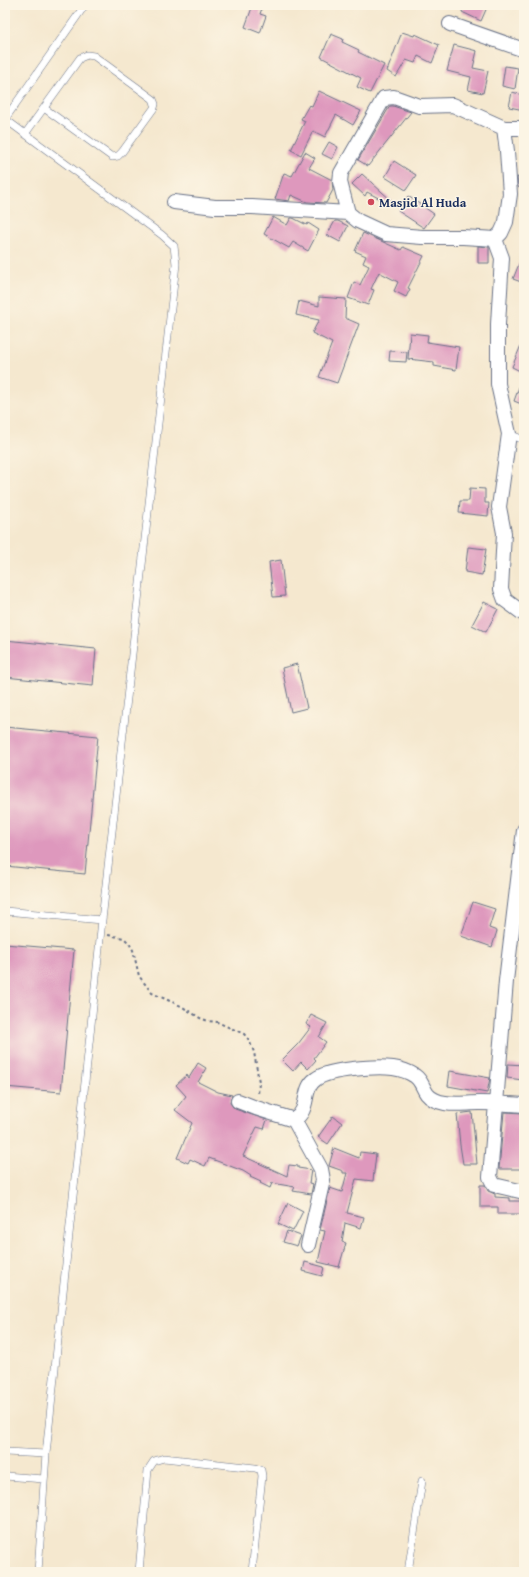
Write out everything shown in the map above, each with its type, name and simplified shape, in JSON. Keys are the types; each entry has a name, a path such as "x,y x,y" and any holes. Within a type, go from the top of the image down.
{"street":[{"path":"450,24 524,50"},
{"path":"348,213 340,182 341,173 384,98 394,97 419,106 453,106 504,128 524,128"},
{"path":"174,202 215,207 252,207 348,213 358,221 386,234 422,237 457,236 495,239 501,233 506,222 510,194 504,128"},
{"path":"495,239 502,258 498,324 498,384 509,434 499,507 504,533 501,589 505,600 524,614"},
{"path":"524,830 506,981 490,1177 494,1185 524,1192"},
{"path":"294,1120 303,1110 308,1087 311,1083 324,1074 349,1070 393,1068 406,1071 417,1077 423,1084 427,1094 436,1101 447,1104 495,1103 524,1105"},
{"path":"238,1101 294,1120 321,1169 323,1180 308,1246"}],"lane":[{"path":"38,1572 46,1454 102,920 176,264 174,246 162,235 5,119 85,5"},
{"path":"26,134 44,108 80,58 87,55 94,56 154,99 155,104 154,108 122,152 118,156 112,157 44,108"},
{"path":"509,434 524,440"},
{"path":"5,911 102,920"},
{"path":"5,1452 46,1454"},
{"path":"139,1572 148,1470 154,1461 164,1458 255,1468 261,1470 262,1476 252,1572"},
{"path":"5,1476 44,1479"},
{"path":"408,1572 422,1481"}],"path":[{"path":"101,933 124,938 129,943 133,950 139,976 152,993 181,1006 208,1022 217,1022 244,1034 248,1040 255,1059 259,1082 256,1108"}],"building":[{"path":"253,5 263,5 260,14 266,16 260,33 245,27"},
{"path":"463,5 488,5 481,21 462,12"},
{"path":"402,32 414,36 415,34 439,45 432,63 418,56 415,63 406,60 396,77 387,71"},
{"path":"331,34 343,39 342,42 359,50 358,52 384,65 370,93 357,87 361,78 321,57"},
{"path":"454,45 477,51 473,68 488,71 483,93 468,90 471,77 447,71"},
{"path":"505,66 518,68 515,89 502,86"},
{"path":"319,91 361,111 353,125 336,115 325,137 313,131 301,155 291,150 305,121 301,119 309,105 312,106"},
{"path":"512,92 524,95 524,110 509,107"},
{"path":"390,106 411,112 368,166 358,160"},
{"path":"329,142 338,147 332,159 322,154"},
{"path":"305,152 315,158 309,168 332,180 333,190 326,203 307,202 291,195 289,201 275,199 284,173 292,176"},
{"path":"394,161 416,175 406,190 385,177"},
{"path":"362,174 392,201 390,204 367,192 365,196 352,184"},
{"path":"517,177 524,179 524,190 518,187"},
{"path":"408,196 434,214 424,228 398,211"},
{"path":"273,217 287,225 291,218 293,218 307,225 308,223 319,230 308,251 293,242 289,248 264,234"},
{"path":"335,221 348,226 340,242 327,235"},
{"path":"363,233 401,250 403,247 424,256 408,288 410,289 406,297 394,291 398,282 379,272 371,289 374,290 368,305 348,298 354,282 360,285 369,266 363,263 366,256 355,251"},
{"path":"478,246 489,247 489,263 478,263"},
{"path":"524,254 524,283 513,279"},
{"path":"319,297 346,299 345,318 359,324 337,383 319,377 332,343 312,333 319,320 296,315 299,301 319,306"},
{"path":"410,333 428,335 427,342 459,347 456,370 434,366 434,362 408,359"},
{"path":"524,338 524,373 512,367"},
{"path":"390,351 407,352 406,362 389,361"},
{"path":"524,376 524,405 514,401"},
{"path":"470,488 485,489 485,503 489,503 488,516 459,513 460,501 469,501"},
{"path":"468,547 486,549 482,575 465,572"},
{"path":"281,560 285,596 273,597 269,562"},
{"path":"484,602 498,609 486,632 472,625"},
{"path":"5,640 96,649 93,686 5,677"},
{"path":"297,664 307,708 291,712 282,668"},
{"path":"5,727 98,736 85,874 5,866"},
{"path":"473,902 495,909 489,928 497,931 492,947 461,936"},
{"path":"5,944 74,950 61,1092 5,1087"},
{"path":"311,1015 327,1023 319,1037 326,1042 314,1058 316,1060 308,1069 301,1062 293,1071 282,1060 298,1044 311,1027 306,1024"},
{"path":"198,1063 206,1068 198,1082 218,1092 232,1095 230,1103 235,1109 267,1120 264,1129 257,1127 243,1156 287,1176 289,1165 311,1170 309,1183 313,1184 311,1194 293,1191 295,1187 272,1183 270,1188 250,1177 251,1176 243,1171 209,1158 205,1166 190,1159 188,1163 177,1158 192,1123 175,1110 186,1096 176,1085 187,1075 189,1078"},
{"path":"508,1064 524,1065 523,1080 507,1078"},
{"path":"450,1071 490,1078 487,1093 448,1086"},
{"path":"472,1112 477,1164 463,1164 457,1114"},
{"path":"504,1112 524,1113 524,1169 499,1169"},
{"path":"333,1116 342,1123 328,1144 318,1137"},
{"path":"334,1148 359,1158 360,1152 376,1154 373,1181 356,1179 347,1213 364,1217 361,1228 345,1223 342,1242 346,1243 339,1267 318,1262 325,1231 320,1230 330,1188 342,1192 347,1173 343,1173 343,1171 329,1166"},
{"path":"480,1185 485,1185 488,1191 495,1194 495,1197 510,1198 510,1201 524,1201 524,1214 498,1214 498,1207 480,1207"},
{"path":"288,1203 303,1211 293,1231 278,1224"},
{"path":"287,1231 301,1236 297,1246 283,1242"},
{"path":"305,1262 324,1267 322,1276 303,1271"}],"place":[{"name":"Masjid Al Huda","path":"371,202"}]}
